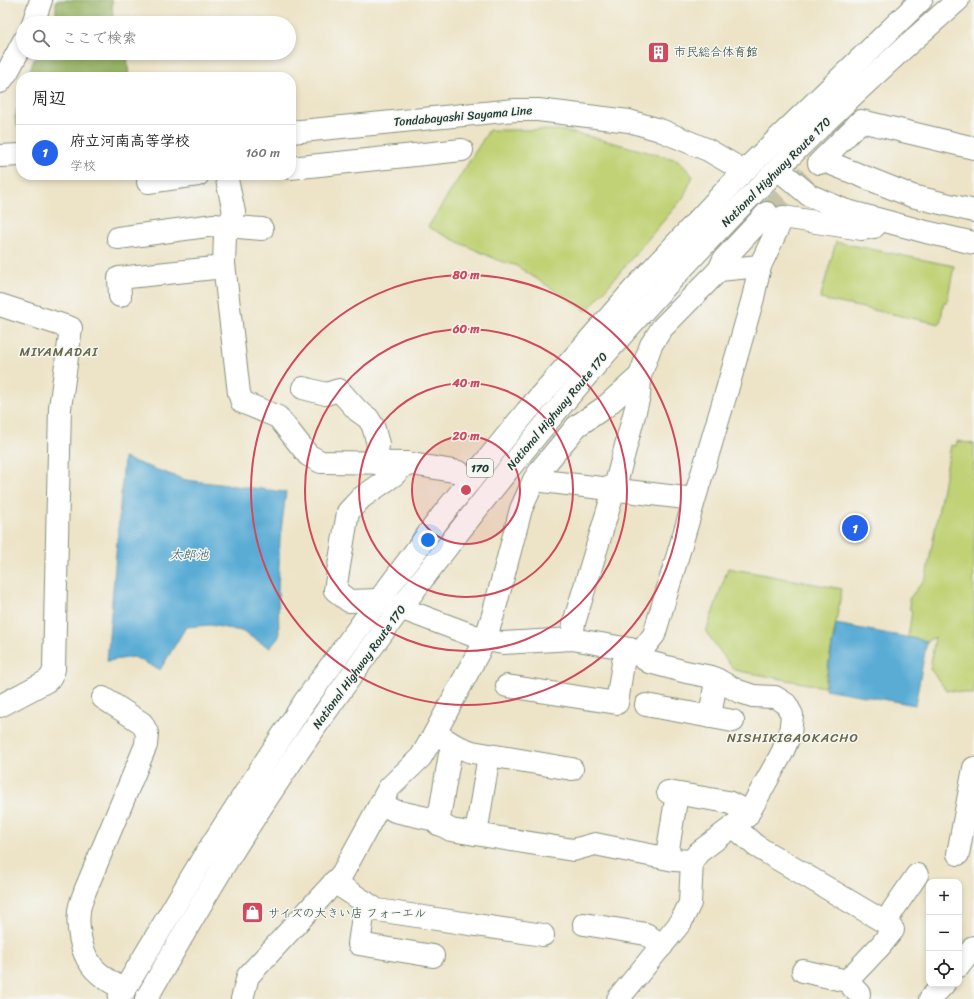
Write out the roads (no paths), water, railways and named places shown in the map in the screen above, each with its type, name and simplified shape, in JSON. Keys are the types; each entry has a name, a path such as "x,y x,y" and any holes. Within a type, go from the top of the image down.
{"main road":[{"path":"35,16 41,0"},
{"name":"National Highway Route 170","path":"121,995 200,863 264,762 305,702 438,520 570,361 632,290 741,174 921,0"},
{"name":"National Highway Route 170","path":"146,999 241,840 331,704 367,653 506,471 662,290 825,122 950,2"},
{"path":"0,82 16,56"},
{"name":"Tondabayashi Sayama Line","path":"296,132 516,110 538,110 611,118 629,121 660,130 719,156 732,164 741,174"},
{"path":"974,148 861,121 822,161 912,196 974,211"},
{"path":"296,167 462,150"},
{"path":"0,156 16,155"},
{"path":"778,169 809,195 844,210 974,243"},
{"path":"148,182 162,180"},
{"path":"227,180 234,212 225,235 224,266 239,394 242,402 278,417 308,456 321,462 406,463 459,472 470,481"},
{"path":"572,639 574,622 614,489 639,396 640,376 651,345 662,328 719,270 724,259 767,213"},
{"path":"507,686 617,703 623,663 654,635 727,390 753,298 760,266 782,217 862,229 874,227 880,220"},
{"path":"118,238 214,225 262,228"},
{"path":"120,296 119,278 224,266"},
{"path":"719,270 760,266"},
{"path":"0,305 71,328 60,408 54,669 52,676 47,681 0,706"},
{"path":"242,999 248,976 342,874 389,788 421,757 435,733 485,640 522,509 534,480 578,426 605,407 640,376"},
{"path":"303,388 326,394 339,390 358,411 368,418 373,426 378,444 376,463"},
{"path":"406,463 394,475 361,498 348,512 335,590 349,601 379,600 485,640 503,643 572,639 634,652 649,662 712,677 738,691 753,696 775,697 786,704 792,715 790,734 782,753 740,821 699,852 692,861 690,903 681,922 618,999"},
{"path":"534,480 694,499"},
{"path":"710,717 715,686 718,680"},
{"path":"103,698 142,723 147,733 146,745 85,891 79,910 78,924 84,952 90,964 121,995"},
{"path":"646,705 733,721"},
{"path":"435,733 456,746 472,752 572,769"},
{"path":"438,824 450,754 456,746"},
{"path":"476,834 490,755"},
{"path":"958,854 972,791 974,768"},
{"path":"668,849 673,793 728,802 740,808 740,821 756,846 886,924 893,930 881,945 853,988 803,971"},
{"path":"381,803 395,811 430,819 451,830 573,850 595,844 674,860 692,861"},
{"path":"886,924 893,910 917,875"},
{"path":"334,882 377,910 543,935"},
{"path":"365,902 359,944 433,956"},
{"path":"584,924 646,934 662,946"},
{"path":"962,962 974,947"},
{"path":"930,999 941,987"}],"water":[{"name":"太郎池","path":"124,458 186,480 286,492 280,539 278,591 279,637 270,648 241,631 210,625 186,627 160,670 134,657 107,661"},
{"path":"836,624 927,641 915,705 825,689"}],"tunnel":[{"path":"767,213 819,163"}],"place":[{"name":"市民総合体育館","path":"658,52"},
{"name":"府立河南高等学校","path":"855,528"},
{"name":"サイズの大きい店 フォーエル","path":"253,913"}],"district":[{"name":"MIYAMADAI","path":"59,351"},
{"name":"NISHIKIGAOKACHO","path":"793,737"}]}
